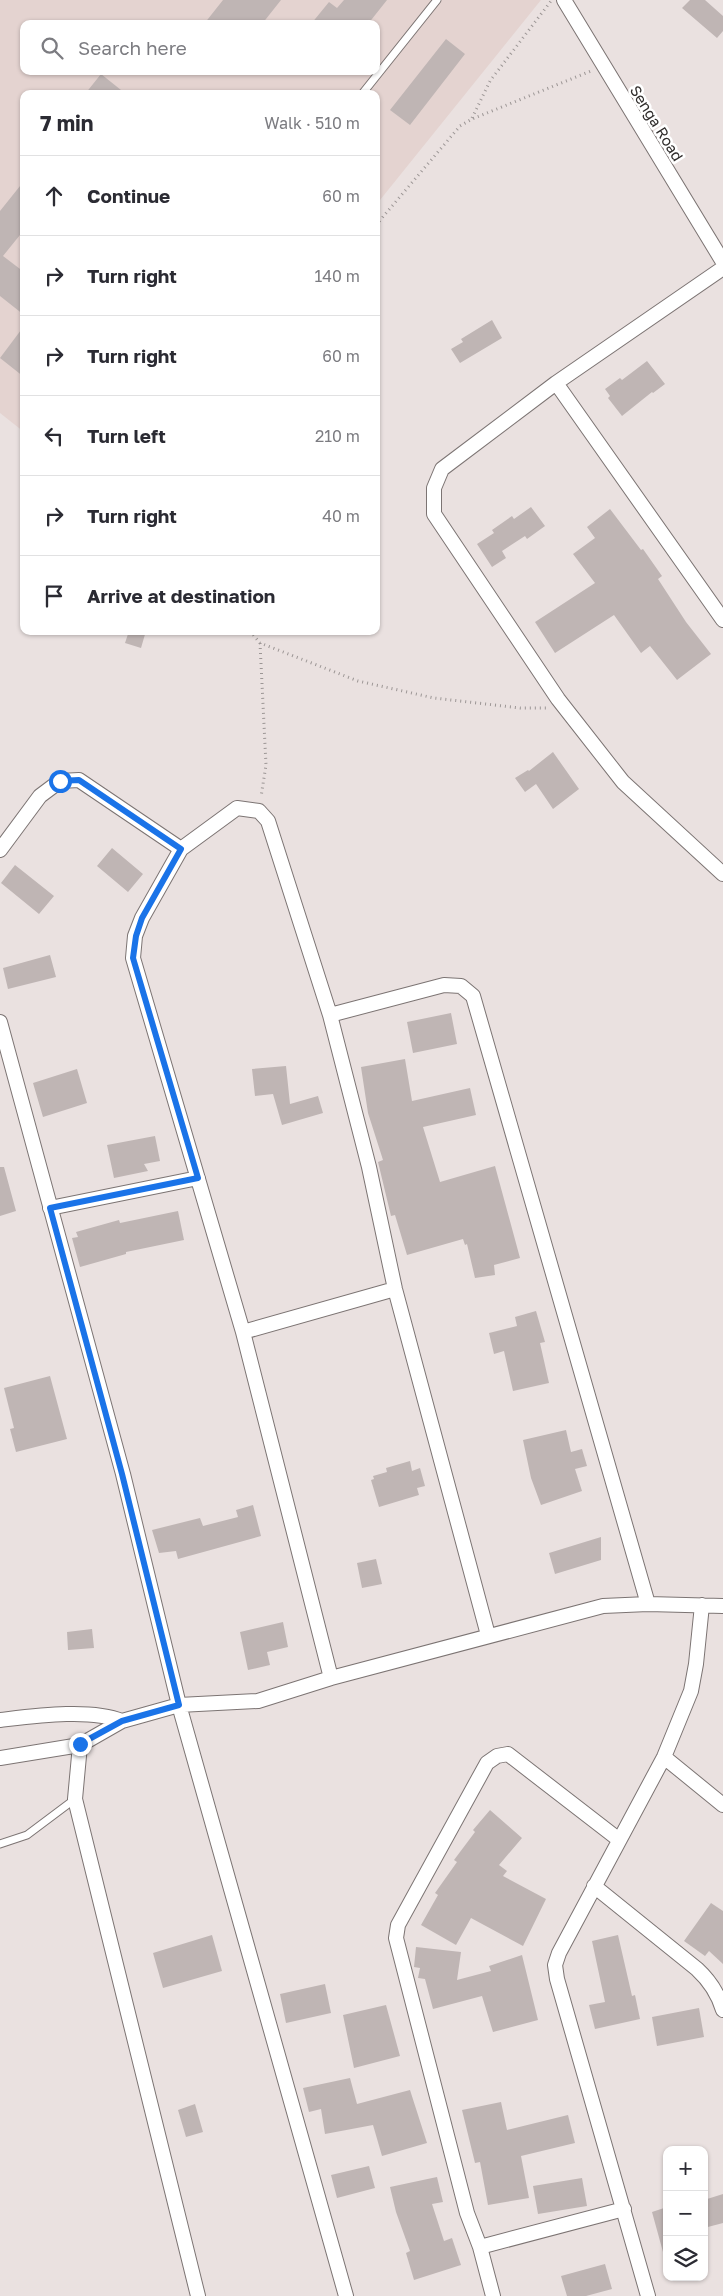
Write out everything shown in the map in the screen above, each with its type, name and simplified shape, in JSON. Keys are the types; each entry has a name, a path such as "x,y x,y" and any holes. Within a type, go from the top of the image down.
{"street":[{"name":"Senga Road","path":"564,0 723,262"},
{"path":"723,268 556,383 442,469 434,488 434,514 565,708 623,782 723,874"},
{"path":"556,383 723,620"},
{"path":"0,850 40,796 60,781 79,780 181,849"},
{"path":"331,1678 243,1332 133,958 136,936 142,918 181,849 238,808 259,811 268,821 330,1015 369,1167 396,1289 488,1635"},
{"path":"330,1015 444,985 461,986 473,996 648,1604"},
{"path":"0,1022 122,1474 179,1705 346,2296"},
{"path":"50,1208 198,1178"},
{"path":"243,1332 396,1289"},
{"path":"0,1758 80,1744 122,1721 179,1705 258,1702 331,1678 603,1606 648,1604 723,1606"},
{"path":"648,2296 557,1979 555,1965 558,1953 664,1757 691,1691 696,1664 702,1605"},
{"path":"0,1720 33,1716 89,1714 108,1715 122,1721"},
{"path":"80,1744 75,1799 198,2296"},
{"path":"493,2296 480,2247 467,2213 396,1938 398,1925 488,1763 497,1756 508,1754 618,1839"},
{"path":"664,1757 723,1805"},
{"path":"594,1886 698,1969 711,1983 720,1998 723,2010"},
{"path":"480,2247 624,2210"}],"lane":[{"path":"380,71 437,0"},
{"path":"365,90 377,75"},
{"path":"0,1844 27,1835 75,1799"}],"path":[{"path":"472,119 490,81 552,0"},
{"path":"380,220 454,134 472,119 603,66"},
{"path":"253,635 260,643 358,681 434,698 520,708 565,708"},
{"path":"259,811 266,766 260,643"}],"shaded area":[{"path":"0,0 541,0 380,200 380,90 20,90 20,429 0,413"}],"building":[{"path":"223,0 281,0 265,20 207,20"},
{"path":"344,0 387,0 371,20 314,20 329,2 337,8"},
{"path":"690,0 705,0 723,16 723,31 717,38 682,8"},
{"path":"446,39 465,54 410,125 390,110"},
{"path":"102,75 121,90 88,90"},
{"path":"20,186 20,235 3,256 20,269 20,312 0,296 0,211"},
{"path":"492,320 502,338 460,363 451,349 463,342 461,339"},
{"path":"20,331 20,374 0,358"},
{"path":"647,361 665,384 622,416 608,398 610,396 605,389 620,378 622,380"},
{"path":"531,507 545,526 527,539 525,536 502,551 506,558 492,567 477,544 494,533 492,530 512,516 514,519"},
{"path":"610,509 641,550 643,549 662,576 658,579 686,622 711,654 677,680 650,646 641,653 614,615 555,653 535,622 595,583 573,554 595,538 587,527"},
{"path":"128,635 145,635 141,648 125,643"},
{"path":"553,752 579,789 553,809 536,784 525,792 515,778 529,771"},
{"path":"112,848 143,874 128,892 97,866"},
{"path":"15,865 54,896 39,914 1,883"},
{"path":"50,955 56,977 8,989 3,968"},
{"path":"451,1013 457,1044 413,1053 407,1022"},
{"path":"405,1059 412,1101 470,1088 476,1115 423,1127 440,1182 495,1166 520,1258 494,1265 495,1275 475,1278 467,1244 465,1245 463,1239 407,1255 395,1215 391,1216 378,1162 383,1160 368,1113 361,1067"},
{"path":"286,1066 290,1104 318,1096 323,1113 282,1125 273,1094 255,1096 252,1069"},
{"path":"77,1069 87,1103 43,1117 33,1083"},
{"path":"155,1136 160,1161 144,1164 148,1171 114,1178 107,1145"},
{"path":"0,1167 4,1167 16,1211 0,1216"},
{"path":"178,1211 184,1240 126,1252 126,1254 80,1267 72,1238 78,1237 76,1232 119,1220 120,1223"},
{"path":"536,1311 545,1342 540,1343 549,1383 513,1391 504,1351 494,1354 489,1333 517,1326 515,1317"},
{"path":"50,1376 67,1439 16,1452 10,1429 14,1428 4,1388"},
{"path":"566,1430 571,1452 582,1449 587,1466 575,1469 582,1491 541,1505 531,1478 523,1440"},
{"path":"410,1461 412,1471 420,1468 425,1486 417,1488 419,1495 379,1507 371,1480 374,1479 373,1476 387,1472 386,1468"},
{"path":"253,1505 261,1536 178,1559 176,1551 159,1553 152,1530 200,1518 203,1526 238,1517 236,1510"},
{"path":"601,1537 601,1560 555,1574 549,1553"},
{"path":"376,1559 382,1584 362,1588 357,1563"},
{"path":"283,1622 288,1647 267,1652 270,1665 248,1670 240,1632"},
{"path":"92,1629 94,1648 68,1650 67,1632"},
{"path":"490,1810 522,1838 499,1865 507,1871 503,1876 546,1899 523,1946 471,1918 456,1945 421,1925 438,1895 435,1893 457,1862 454,1860 475,1832 473,1830"},
{"path":"711,1903 723,1911 723,1964 709,1951 705,1956 684,1941"},
{"path":"212,1935 222,1971 163,1988 153,1953"},
{"path":"618,1935 632,1996 635,1995 640,2019 595,2029 589,2005 605,2002 592,1941"},
{"path":"416,1947 461,1952 457,1980 491,1971 489,1966 522,1955 538,2020 493,2032 482,1996 433,2009 425,1979 418,1978 420,1968 414,1967"},
{"path":"325,1984 331,2013 286,2023 280,1994"},
{"path":"386,2005 400,2056 354,2068 343,2015"},
{"path":"699,2008 704,2037 657,2046 652,2017"},
{"path":"350,2078 357,2104 410,2090 427,2143 382,2156 373,2125 325,2134 321,2109 309,2112 303,2088"},
{"path":"501,2102 507,2130 568,2115 575,2143 521,2156 529,2198 488,2205 480,2162 475,2163 462,2110"},
{"path":"195,2104 203,2132 186,2137 178,2110"},
{"path":"369,2166 375,2188 337,2198 331,2175"},
{"path":"437,2177 443,2202 432,2204 444,2241 452,2238 461,2265 414,2280 406,2253 410,2251 396,2212 390,2187"},
{"path":"582,2178 587,2206 538,2214 533,2186"},
{"path":"723,2194 723,2223 708,2227 708,2199"},
{"path":"663,2208 663,2252 652,2212"},
{"path":"605,2264 612,2289 586,2296 567,2296 561,2276"}],"route":[{"path":"60,781 79,780 181,849 142,918 136,936 133,958 198,1178 50,1208 122,1474 179,1705 122,1721 80,1744"}]}
